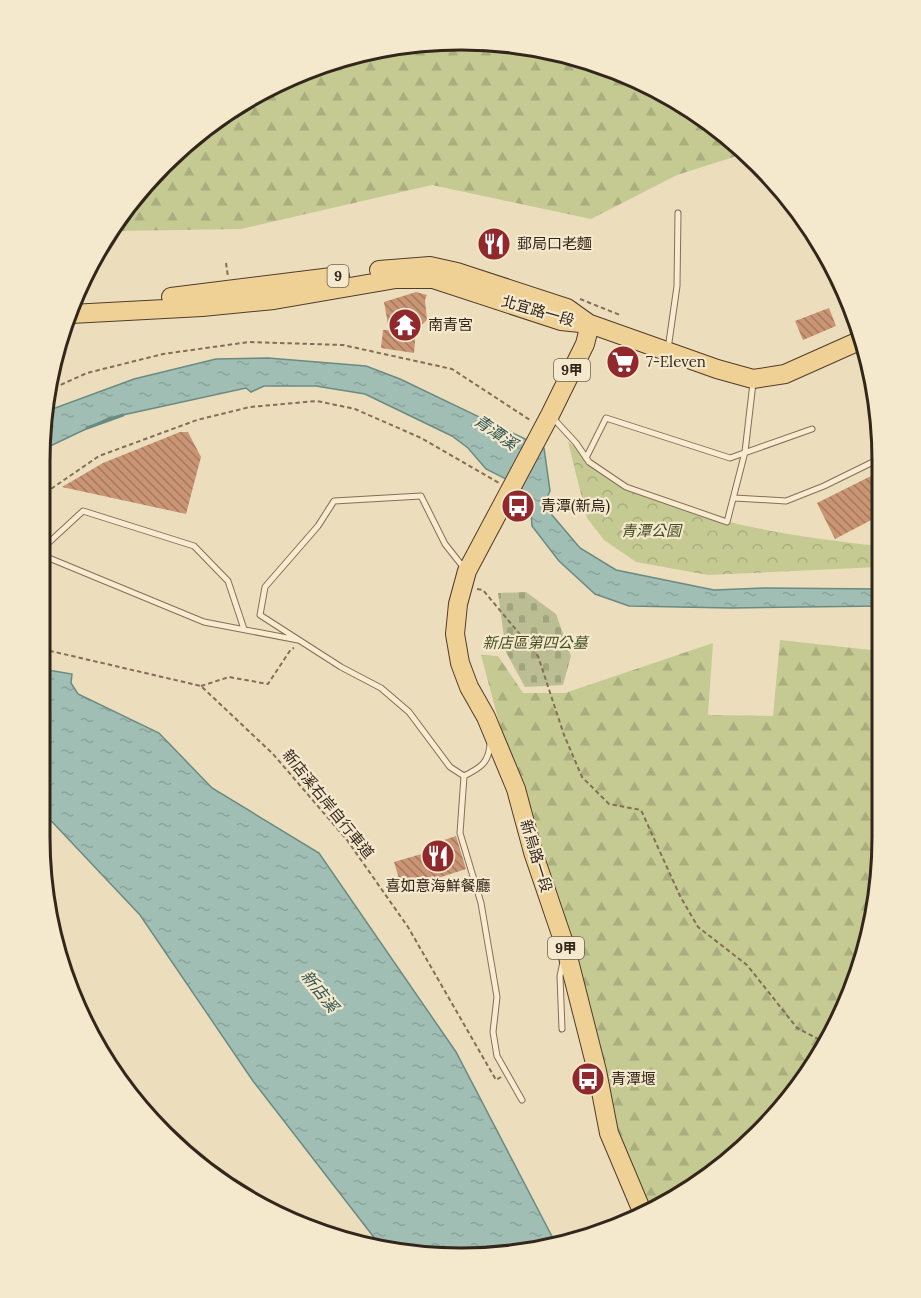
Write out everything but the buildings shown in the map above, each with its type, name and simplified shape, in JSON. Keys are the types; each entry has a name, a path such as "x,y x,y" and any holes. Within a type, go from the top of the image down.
{"main road":[{"name":"北宜路一段","path":"82,302 164,298 256,289 406,266 430,266 457,272 567,308 590,324"},
{"name":"北宜路一段","path":"77,314 202,307 274,300 396,279 433,279 561,321 590,324"},
{"name":"9","path":"590,324 753,379 785,374 854,343"},
{"name":"9甲","path":"508,498 585,344 590,324"},
{"name":"新烏路一段","path":"508,498 465,578 455,634 460,663 469,687 486,717 516,789 533,852 566,949 597,1071 609,1132 640,1207"}],"lane":[{"path":"667,351 677,286 678,213"},
{"path":"546,421 576,443 586,458 626,487 728,522 745,452 753,379"},
{"path":"586,458 606,418 730,458 812,429"},
{"path":"735,498 786,501 824,486 872,462"},
{"path":"464,776 450,766 425,731 393,698 261,615 265,587 318,526 334,501 421,496 465,578"},
{"path":"50,542 83,511 194,546 228,581 244,629"},
{"path":"50,558 204,622 303,641"},
{"path":"464,776 482,767 490,756 490,741 469,687"},
{"path":"464,776 460,833 481,903 497,997 493,1032 497,1056 522,1100"},
{"path":"562,1029 560,976 566,949"}],"path":[{"path":"226,263 228,277"},
{"path":"572,296 620,315"},
{"path":"56,387 87,374 163,354 249,342 343,345 452,369 546,421"},
{"path":"50,490 99,456 197,420 250,407 317,401 354,409 421,438 508,498"},
{"path":"465,578 483,591 538,656 564,735 582,777 609,804 641,810 680,896 698,927 747,965 797,1028 818,1039"},
{"path":"50,651 201,686 229,677 268,684 291,649 310,646"},
{"name":"新店溪右岸自行車道","path":"201,686 273,754 347,840 408,927 496,1080 507,1074"}],"green space":[{"path":"434,50 487,50 541,57 593,71 666,105 711,134 736,156 677,175 591,219 432,185 241,229 120,231 134,210 170,170 210,134 232,119 279,92 328,71 380,57 407,53"},
{"name":"青潭公園","path":"568,442 612,475 639,491 697,513 788,534 872,545 872,567 708,575 636,562 604,540 587,518"},
{"name":"新店區第四公墓","path":"526,592 556,614 571,656 563,685 525,687 506,652 498,593"},
{"path":"780,640 872,650 872,838 864,918 850,970 840,995 816,1043 787,1088 751,1128 711,1164 645,1204 606,1121 481,655 498,656 523,693 565,693 713,643 708,715 773,716"}],"water":[{"path":"268,358 366,366 400,379 544,448 550,491 546,500 552,515 580,548 616,570 714,590 872,589 872,606 731,608 629,606 595,594 559,561 532,526 530,500 520,486 486,469 468,448 452,436 365,394 316,386 264,386 251,392 246,388 109,418 50,446 53,409 134,379 216,359"},
{"name":"新店溪","path":"50,670 72,674 71,683 78,694 159,733 212,788 319,853 456,1052 553,1238 487,1248 434,1248 376,1240 253,1081 140,915 50,820"}],"waterway":[{"name":"青潭溪","path":"87,428 123,415"}],"place":[{"name":"郵局口老麵","path":"494,244"},
{"name":"南青宮","path":"405,325"},
{"name":"7-Eleven","path":"623,362"},
{"name":"青潭(新烏)","path":"518,506"},
{"name":"喜如意海鮮餐廳","path":"438,856"},
{"name":"青潭堰","path":"588,1079"}]}
